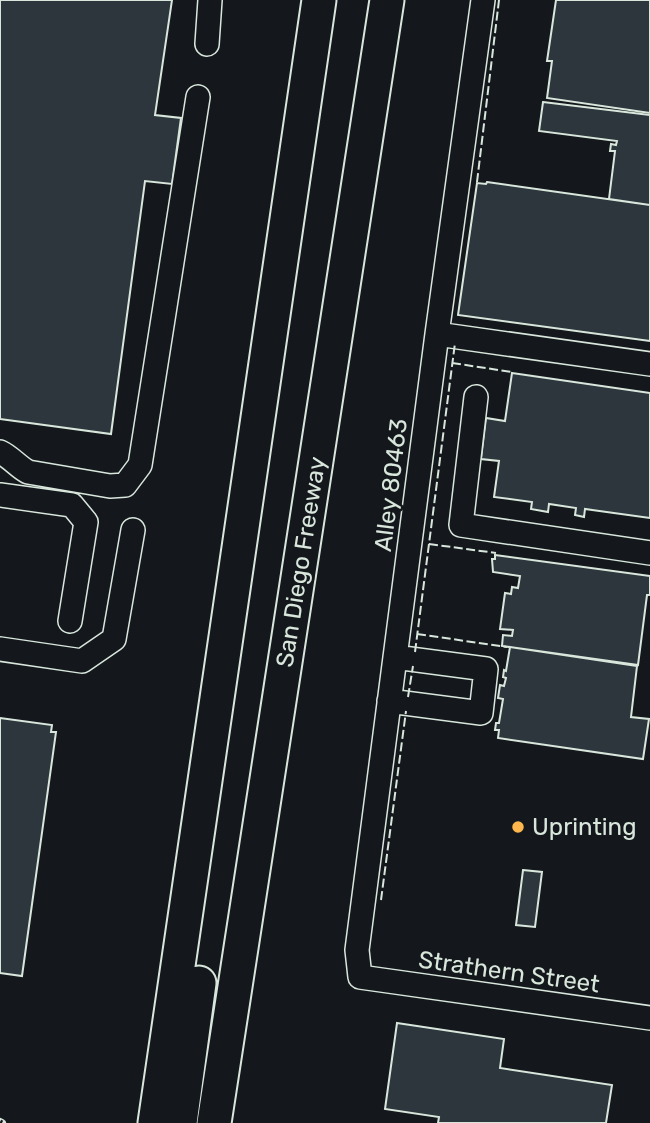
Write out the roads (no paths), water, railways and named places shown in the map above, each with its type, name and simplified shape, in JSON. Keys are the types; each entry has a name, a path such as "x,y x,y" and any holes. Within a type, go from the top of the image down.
{"highway":[{"path":"163,1123 319,0"},
{"path":"163,1123 280,403 340,0"},
{"path":"193,1123 219,936 365,0"},
{"name":"San Diego Freeway","path":"214,1123 387,0"}],"street":[{"path":"207,44 210,0"},
{"name":"Alley 80463","path":"360,977 357,950 483,0"},
{"path":"0,452 28,472 110,486 125,485 140,465 198,97"},
{"path":"437,334 650,364"},
{"path":"476,397 461,525 650,553"},
{"path":"0,495 72,505 86,522 70,621"},
{"path":"0,649 82,661 114,639 134,530"},
{"path":"389,701 481,713 486,669 395,657"},
{"name":"Strathern Street","path":"360,977 650,1018"}],"place":[{"name":"Uprinting","path":"518,827"}]}
